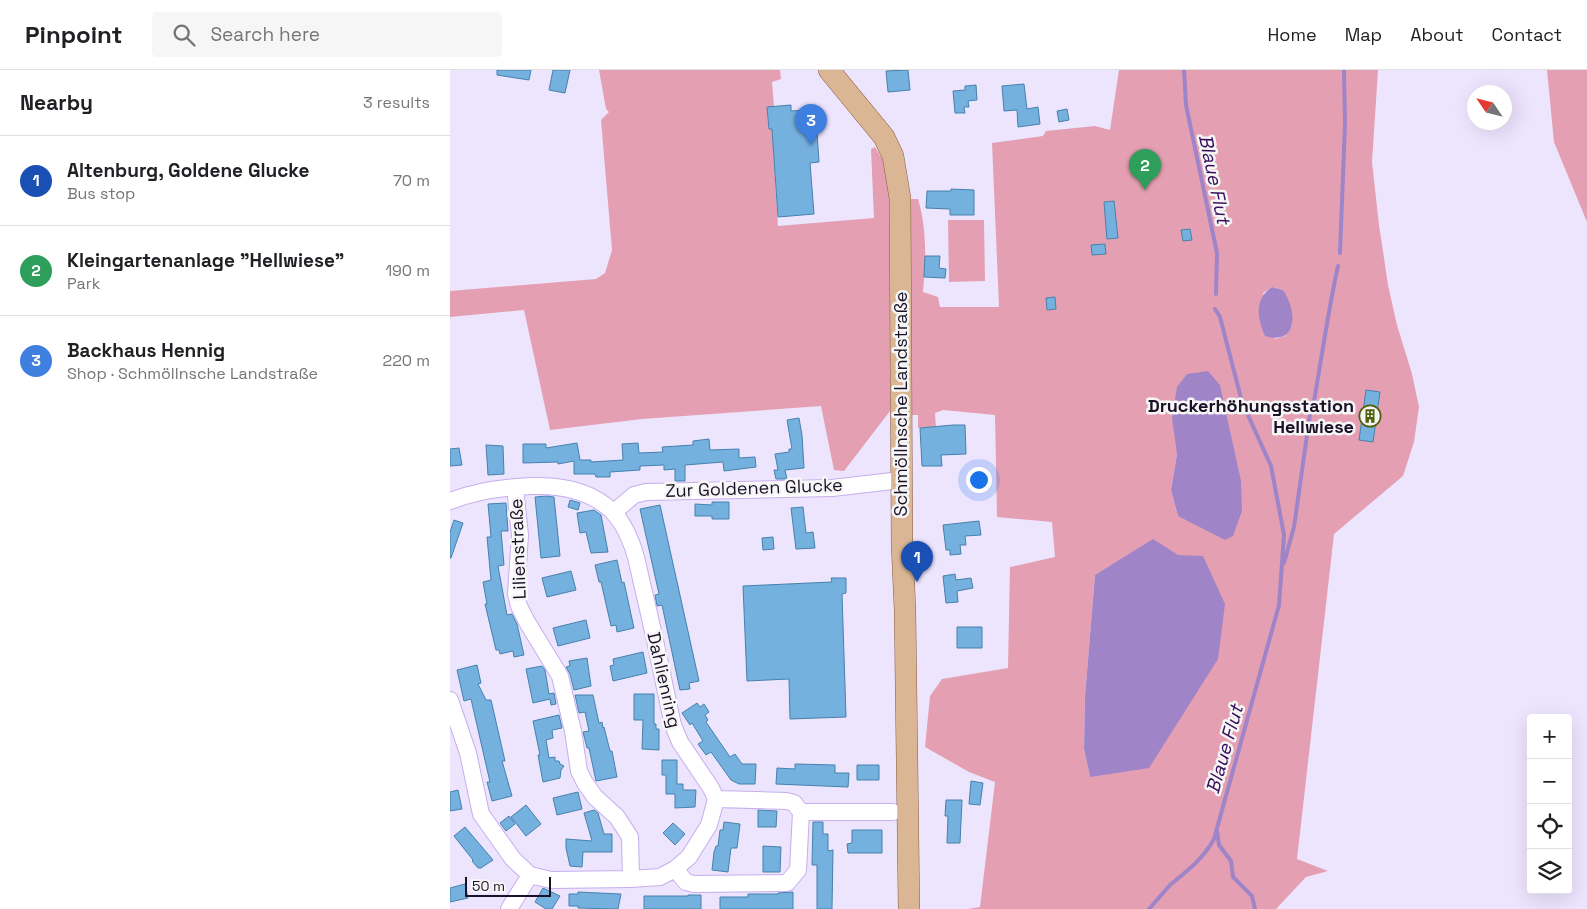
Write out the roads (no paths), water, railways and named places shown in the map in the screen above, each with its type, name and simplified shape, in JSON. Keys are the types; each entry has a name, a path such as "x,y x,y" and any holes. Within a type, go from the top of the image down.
{"main road":[{"name":"Schmöllnsche Landstraße","path":"829,70 884,137 893,156 900,198 901,480 909,909"}],"street":[{"name":"Zur Goldenen Glucke","path":"614,512 634,495 646,492 832,488 901,480"},
{"name":"Dahlienring","path":"450,501 468,494 515,487 567,487 601,502 614,512 631,541 646,599 673,725 680,742 712,788 716,799"},
{"name":"Lilienstraße","path":"515,487 520,535 516,594 519,606 560,676 580,771 585,783 595,797 617,817 630,837 631,879"},
{"path":"450,700 468,753 481,814 513,859 530,875 552,880 660,877 675,870 689,857 708,825 716,799 786,800 794,803 800,812 798,870 787,883 694,884 686,882 675,870"},
{"path":"800,812 893,812"},
{"path":"509,909 530,875"}],"waterway":[{"name":"Blaue Flut","path":"1184,70 1186,105 1217,253 1216,294"},
{"name":"Blaue Flut","path":"1340,253 1345,124 1344,70"},
{"name":"Blaue Flut","path":"1314,401 1338,266"},
{"name":"Blaue Flut","path":"1149,909 1170,885 1200,859 1214,839 1279,605 1284,535 1271,466 1242,402 1220,317 1215,309"},
{"name":"Blaue Flut","path":"1284,563 1294,527 1310,414"},
{"path":"1217,831 1219,845 1231,861 1233,877 1252,896 1255,909"}],"place":[{"name":"Backhaus Hennig","path":"811,145"},
{"name":"Kleingartenanlage \"Hellwiese\"","path":"1145,190"},
{"name":"Druckerhöhungsstation Hellwiese","path":"1370,416"},
{"name":"Altenburg, Goldene Glucke","path":"917,582"}]}
